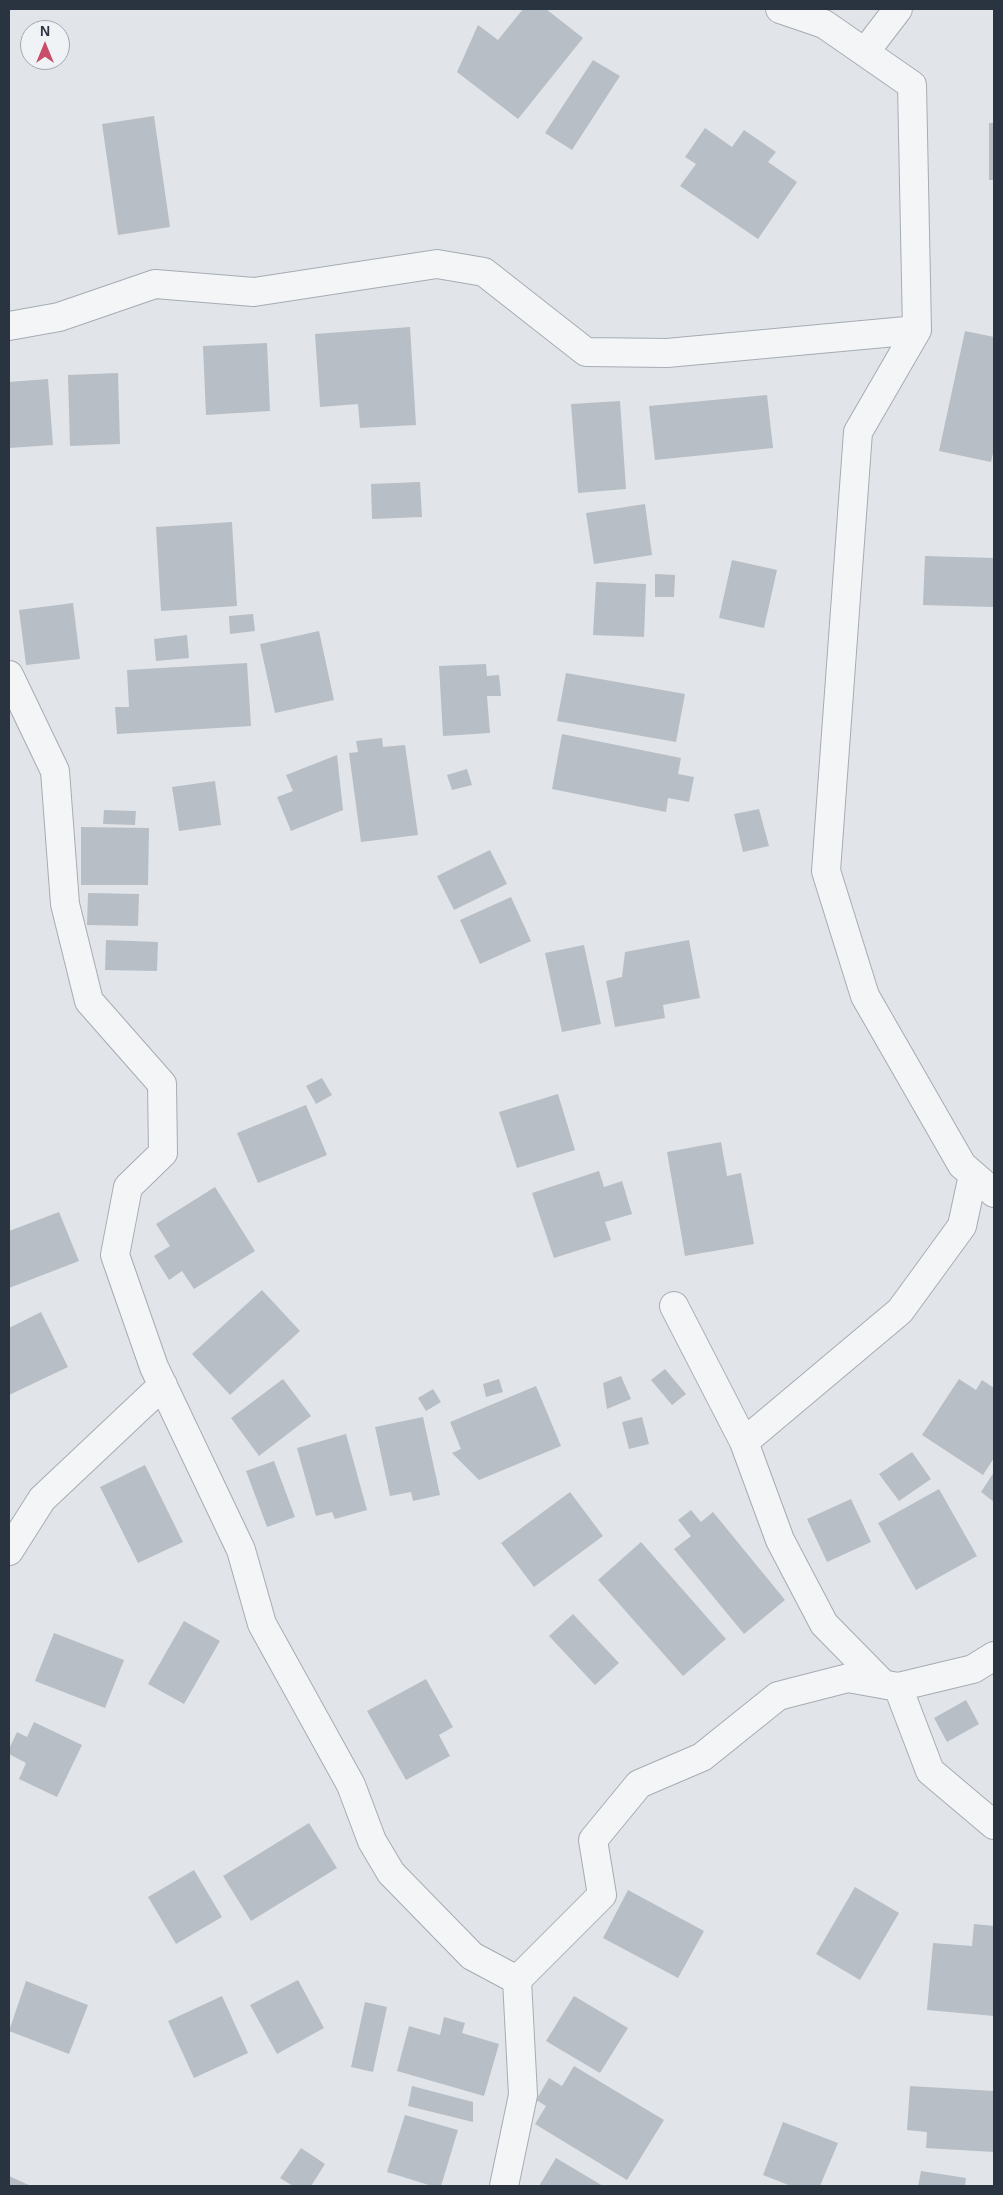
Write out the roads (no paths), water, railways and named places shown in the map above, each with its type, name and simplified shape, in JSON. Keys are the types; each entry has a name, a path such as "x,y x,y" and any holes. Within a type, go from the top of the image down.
{"street":[{"path":"780,9 824,24 912,85 917,330 858,432 826,871 865,996 962,1165 994,1193"},
{"path":"865,52 898,9"},
{"path":"9,326 59,317 155,284 254,292 437,264 484,272 586,352 667,353 917,330"},
{"path":"9,675 55,772 65,904 90,1001 162,1084 163,1153 128,1187 115,1255 154,1367 241,1550 262,1624 351,1785 372,1841 391,1873 472,1956 517,1980"},
{"path":"744,1442 900,1311 962,1226 973,1174"},
{"path":"674,1306 744,1442 780,1540 824,1624 891,1685 930,1771 994,1825"},
{"path":"9,1551 42,1499 163,1385"},
{"path":"504,2186 523,2095 517,1980 602,1895 594,1840 639,1784 702,1757 778,1696 848,1678 891,1685 974,1669 994,1656"}]}
